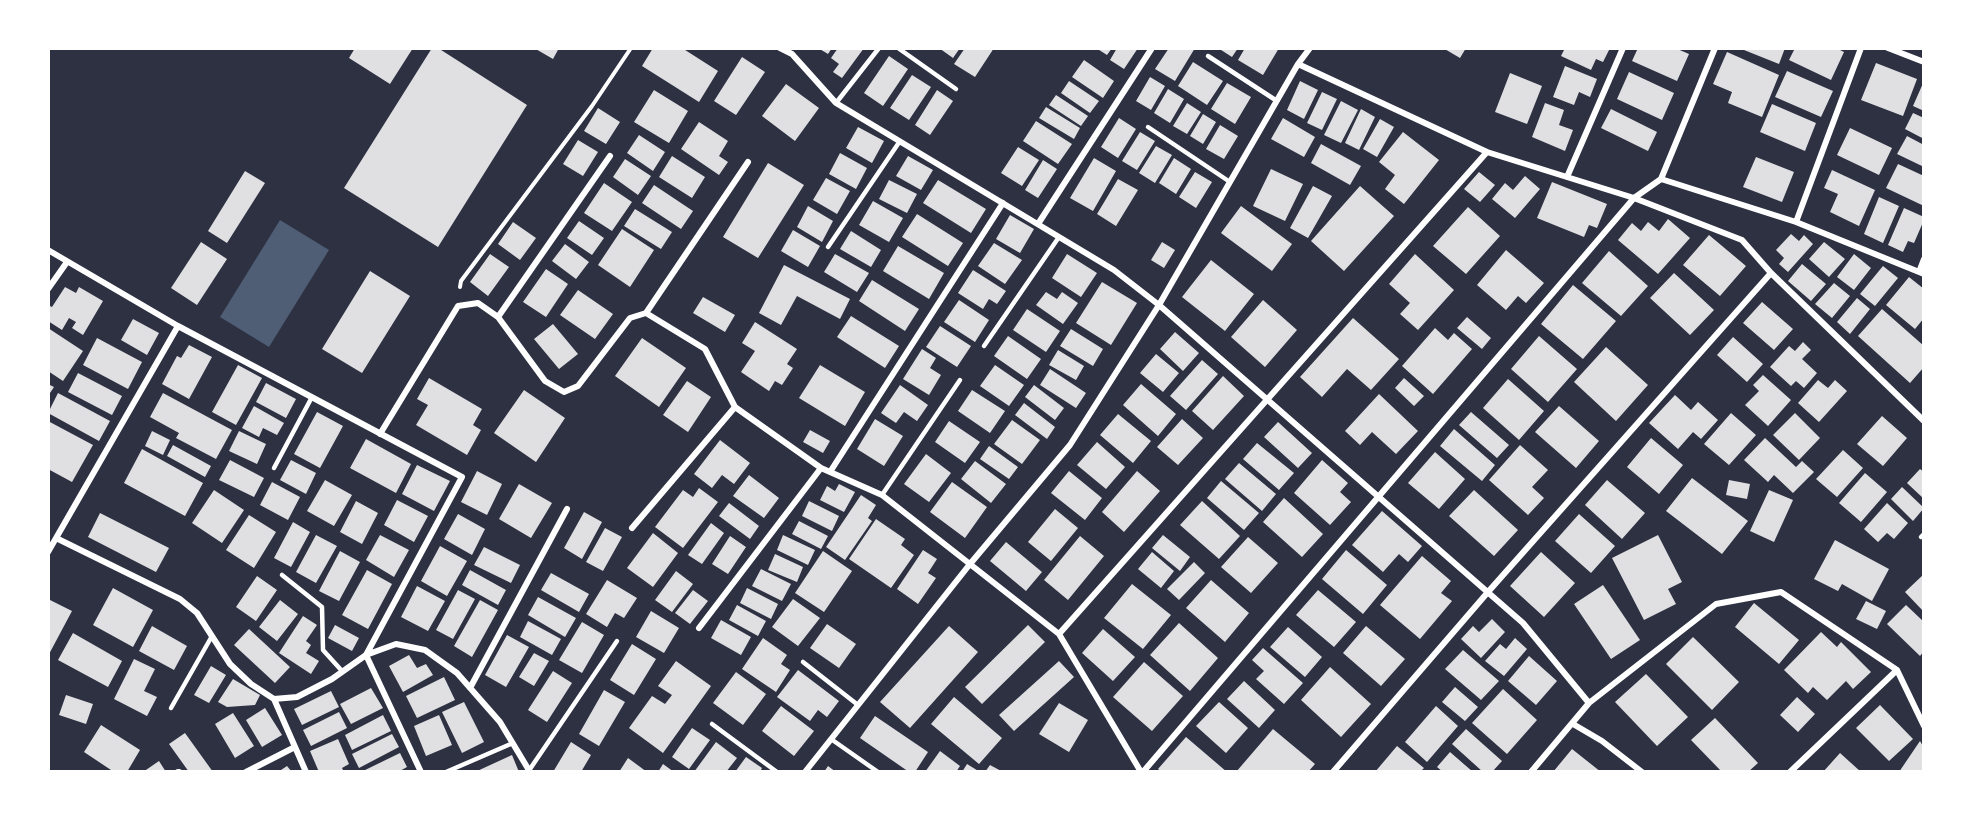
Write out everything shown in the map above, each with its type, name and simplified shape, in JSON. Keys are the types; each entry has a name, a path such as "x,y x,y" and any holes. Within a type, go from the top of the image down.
{"street":[{"path":"780,48 792,54 836,103 1114,270 1159,305 1522,623 1589,704"},
{"path":"1038,224 1152,48"},
{"path":"805,772 970,564 1070,445 1159,305 1298,63 1310,48"},
{"path":"1567,177 1623,48"},
{"path":"646,313 705,350 735,407 821,468 882,495 1059,634 1142,772 1634,198 1661,179 1715,48"},
{"path":"1796,222 1861,48"},
{"path":"1888,48 1924,62"},
{"path":"1298,63 1487,152 1634,198 1742,240 1771,273 1924,421"},
{"path":"1059,634 1266,398 1487,152"},
{"path":"498,317 610,156"},
{"path":"380,434 458,306 478,303 498,317 545,381 564,392 579,386 630,318 646,313 748,162"},
{"path":"1661,179 1796,222 1922,273 1924,259"},
{"path":"830,472 1004,203"},
{"path":"48,250 178,326 462,477 366,655"},
{"path":"48,289 68,262"},
{"path":"1333,772 1488,592 1771,273"},
{"path":"48,552 178,326"},
{"path":"632,528 735,407"},
{"path":"699,628 821,468"},
{"path":"470,688 567,509"},
{"path":"56,538 180,599 197,614 230,664 251,684 274,699 293,748 306,772"},
{"path":"1531,772 1589,704 1716,604 1781,592 1897,670 1924,726"},
{"path":"274,699 297,697 366,655 396,644 425,650 458,674 500,722 530,770"},
{"path":"366,655 421,772"},
{"path":"1790,772 1897,670"},
{"path":"1573,724 1602,741 1642,772"},
{"path":"246,772 293,748"}],"lane":[{"path":"836,103 879,48"},
{"path":"898,48 956,89"},
{"path":"1208,56 1277,100"},
{"path":"1148,127 1230,182"},
{"path":"828,247 900,141"},
{"path":"984,346 1059,237"},
{"path":"882,495 960,380"},
{"path":"274,468 312,397"},
{"path":"282,575 322,607 323,650 342,671"},
{"path":"171,708 212,636"},
{"path":"530,770 617,640"},
{"path":"803,662 858,705"},
{"path":"712,724 777,772"},
{"path":"831,739 878,772"},
{"path":"446,772 513,743"}],"path":[{"path":"458,306 461,281 592,106 631,48"}],"water":[{"path":"280,220 329,250 269,347 220,317"}],"building":[{"path":"355,48 413,48 390,84 349,58"},
{"path":"432,48 438,48 527,105 438,247 344,188"},
{"path":"534,48 559,48 553,59"},
{"path":"653,48 682,48 718,71 699,102 642,66"},
{"path":"818,48 832,48 828,54"},
{"path":"838,48 864,48 842,78 833,72 839,64 831,58"},
{"path":"939,48 960,48 953,58"},
{"path":"965,48 994,48 975,77 954,64"},
{"path":"1096,48 1112,48 1107,55"},
{"path":"1117,48 1138,48 1124,69 1110,60"},
{"path":"1169,48 1195,48 1175,81 1155,69"},
{"path":"1218,48 1238,48 1232,57"},
{"path":"1245,48 1279,48 1263,75 1238,60"},
{"path":"1443,48 1466,48 1460,58"},
{"path":"1565,48 1610,48 1603,62 1596,59 1591,70 1561,56"},
{"path":"1638,48 1675,48 1689,54 1677,81 1632,61"},
{"path":"1739,48 1785,48 1779,64"},
{"path":"1795,48 1836,48 1844,52 1831,80 1789,60"},
{"path":"1727,52 1779,75 1762,117 1728,103 1732,92 1713,84"},
{"path":"889,56 908,69 883,106 864,93"},
{"path":"742,57 765,72 736,115 714,101"},
{"path":"1084,60 1114,81 1103,98 1072,77"},
{"path":"1193,62 1223,81 1207,105 1178,86"},
{"path":"1876,63 1917,79 1903,116 1861,100"},
{"path":"1565,66 1597,79 1590,97 1579,92 1574,105 1553,97"},
{"path":"1787,71 1833,91 1821,117 1775,97"},
{"path":"1629,72 1674,93 1662,120 1617,99"},
{"path":"1510,73 1542,86 1527,124 1495,112"},
{"path":"912,75 931,87 909,120 890,108"},
{"path":"1150,77 1165,86 1151,110 1136,101"},
{"path":"1069,81 1099,101 1090,113 1061,93"},
{"path":"1300,81 1318,90 1304,119 1287,110"},
{"path":"1924,81 1924,111 1913,106"},
{"path":"1227,83 1251,97 1235,124 1211,109"},
{"path":"786,84 819,108 795,141 762,116"},
{"path":"1168,89 1184,99 1170,123 1154,113"},
{"path":"654,90 688,111 669,143 634,122"},
{"path":"937,90 953,101 930,135 915,125"},
{"path":"1322,92 1337,99 1322,130 1307,123"},
{"path":"1056,95 1088,116 1081,126 1049,105"},
{"path":"1341,101 1358,110 1341,143 1324,135"},
{"path":"1187,103 1201,112 1187,134 1173,126"},
{"path":"1545,103 1564,110 1559,125 1573,130 1565,151 1532,137"},
{"path":"1772,104 1816,123 1805,151 1760,132"},
{"path":"1046,107 1080,128 1074,139 1039,118"},
{"path":"598,108 620,122 606,144 584,131"},
{"path":"1361,109 1375,117 1359,150 1345,143"},
{"path":"1611,109 1657,132 1648,151 1601,128"},
{"path":"1913,113 1924,118 1924,139 1905,129"},
{"path":"1203,114 1216,122 1203,144 1190,136"},
{"path":"1119,118 1136,129 1118,158 1101,147"},
{"path":"1283,118 1315,137 1304,157 1271,139"},
{"path":"1380,119 1394,127 1377,157 1363,149"},
{"path":"1036,121 1072,144 1058,164 1023,141"},
{"path":"699,122 728,141 719,156 728,162 719,175 681,149"},
{"path":"1220,125 1238,136 1224,159 1206,149"},
{"path":"858,127 884,141 872,163 846,148"},
{"path":"1850,128 1892,148 1879,175 1837,155"},
{"path":"1140,132 1155,141 1137,170 1122,161"},
{"path":"1403,132 1439,160 1404,204 1385,189 1395,175 1379,162"},
{"path":"639,135 665,152 653,171 627,153"},
{"path":"1907,136 1924,145 1924,167 1897,154"},
{"path":"578,140 598,152 583,176 563,164"},
{"path":"1321,144 1361,166 1350,185 1311,163"},
{"path":"1156,146 1172,155 1155,183 1139,173"},
{"path":"1018,147 1039,160 1022,186 1001,173"},
{"path":"840,153 867,168 856,189 829,174"},
{"path":"672,156 705,177 692,198 659,177"},
{"path":"908,156 933,170 921,190 896,176"},
{"path":"1756,157 1794,172 1782,202 1743,187"},
{"path":"1094,158 1116,171 1093,211 1070,198"},
{"path":"1174,158 1191,169 1176,194 1159,183"},
{"path":"625,159 651,176 638,195 613,177"},
{"path":"1043,160 1057,169 1038,198 1025,190"},
{"path":"768,163 804,185 758,258 723,237"},
{"path":"1898,164 1924,176 1924,206 1886,188"},
{"path":"1271,169 1303,184 1285,221 1253,206"},
{"path":"1832,170 1875,190 1859,226 1830,212 1838,194 1824,188"},
{"path":"245,171 265,183 227,243 208,231"},
{"path":"1195,172 1212,182 1196,208 1179,197"},
{"path":"1479,172 1495,185 1480,202 1464,189"},
{"path":"1525,176 1540,189 1515,218 1492,199 1505,183 1513,190"},
{"path":"826,178 850,191 837,214 813,200"},
{"path":"1118,179 1138,190 1116,226 1097,214"},
{"path":"889,180 917,194 907,213 879,199"},
{"path":"938,180 986,209 971,233 923,203"},
{"path":"1552,182 1607,204 1597,228 1589,225 1584,237 1537,218"},
{"path":"604,183 632,202 612,231 584,213"},
{"path":"654,185 693,211 681,229 642,203"},
{"path":"1313,186 1332,196 1308,238 1290,228"},
{"path":"1360,186 1394,216 1344,271 1311,241"},
{"path":"1879,197 1899,206 1883,243 1864,234"},
{"path":"873,201 903,218 889,242 859,225"},
{"path":"808,206 833,221 822,242 797,227"},
{"path":"1241,206 1292,244 1272,271 1221,233"},
{"path":"1468,207 1500,236 1466,274 1433,246"},
{"path":"1904,208 1924,217 1924,220 1914,243 1908,241 1903,252 1888,245"},
{"path":"635,209 672,232 661,249 624,226"},
{"path":"917,214 963,243 948,266 902,237"},
{"path":"1010,215 1034,229 1020,253 996,239"},
{"path":"1668,219 1690,238 1658,274 1618,240 1632,223 1641,231 1648,222 1659,231"},
{"path":"579,221 604,238 592,255 567,238"},
{"path":"513,222 536,238 520,260 498,244"},
{"path":"622,229 654,250 630,287 598,265"},
{"path":"793,230 820,246 808,267 781,251"},
{"path":"851,231 881,250 871,267 840,249"},
{"path":"1791,234 1799,241 1804,235 1813,244 1788,272 1779,264 1784,258 1776,250"},
{"path":"1709,235 1746,266 1720,296 1683,265"},
{"path":"201,242 227,259 197,305 171,288"},
{"path":"1162,242 1175,250 1164,268 1151,260"},
{"path":"1824,242 1845,259 1829,277 1809,259"},
{"path":"994,243 1022,260 1005,284 978,266"},
{"path":"565,244 589,262 576,279 552,261"},
{"path":"898,246 944,273 929,299 883,271"},
{"path":"1506,250 1544,283 1526,303 1518,296 1506,310 1477,285"},
{"path":"1609,251 1648,286 1621,316 1582,283"},
{"path":"490,254 509,267 488,296 470,282"},
{"path":"835,254 869,273 857,292 824,272"},
{"path":"1067,254 1097,273 1081,297 1052,278"},
{"path":"1415,254 1454,290 1418,330 1400,314 1410,303 1389,284"},
{"path":"1854,254 1871,268 1854,290 1837,277"},
{"path":"1211,260 1254,294 1225,331 1182,297"},
{"path":"1802,264 1826,284 1811,301 1788,281"},
{"path":"784,265 850,299 840,319 797,296 781,325 759,313"},
{"path":"1883,266 1898,278 1875,306 1860,294"},
{"path":"546,269 568,284 546,317 523,302"},
{"path":"973,270 1006,291 997,304 989,299 983,309 958,293"},
{"path":"370,271 410,296 362,373 322,349"},
{"path":"1674,273 1714,310 1690,335 1650,298"},
{"path":"1909,277 1924,289 1924,318 1915,329 1886,305"},
{"path":"872,280 919,309 905,331 859,301"},
{"path":"1102,282 1137,303 1111,345 1076,323"},
{"path":"1834,283 1850,296 1832,318 1815,304"},
{"path":"1573,285 1616,321 1583,359 1541,324"},
{"path":"65,287 76,293 79,287 103,301 83,335 72,328 76,322 69,318 62,330 48,321 48,305 52,307"},
{"path":"578,290 613,314 595,339 560,315"},
{"path":"1046,292 1057,299 1062,292 1078,303 1063,324 1036,305"},
{"path":"703,297 735,315 725,332 693,313"},
{"path":"1857,298 1870,309 1850,334 1837,322"},
{"path":"959,300 989,320 975,342 944,322"},
{"path":"1263,300 1297,330 1265,367 1231,337"},
{"path":"1762,302 1793,329 1774,350 1743,323"},
{"path":"1027,309 1060,331 1046,352 1013,330"},
{"path":"1882,309 1924,346 1924,367 1910,383 1858,336"},
{"path":"851,316 899,346 885,368 837,337"},
{"path":"1467,317 1491,338 1482,349 1457,328"},
{"path":"1353,318 1399,359 1371,390 1347,369 1322,397 1300,377"},
{"path":"133,319 159,333 147,355 121,340"},
{"path":"755,322 797,349 787,364 793,368 782,385 775,381 769,391 741,372 755,351 742,343"},
{"path":"553,324 578,354 559,369 534,339"},
{"path":"940,326 971,346 957,367 926,347"},
{"path":"48,328 83,351 63,381 48,371"},
{"path":"1435,328 1448,340 1454,333 1472,349 1433,394 1402,366"},
{"path":"1071,329 1103,349 1093,366 1060,346"},
{"path":"1175,332 1199,353 1183,371 1160,349"},
{"path":"1008,336 1041,359 1027,379 994,356"},
{"path":"1539,336 1577,369 1548,402 1511,369"},
{"path":"1733,337 1763,364 1747,382 1717,355"},
{"path":"97,338 142,362 128,389 83,365"},
{"path":"642,338 686,368 659,407 615,376"},
{"path":"1803,342 1811,350 1802,359 1817,373 1804,388 1796,381 1791,386 1770,367 1789,346 1795,351"},
{"path":"189,345 212,357 189,399 162,384 177,356 181,358"},
{"path":"1606,347 1648,385 1616,421 1574,382"},
{"path":"922,349 936,358 930,368 941,375 929,395 903,379"},
{"path":"1058,350 1084,366 1076,380 1049,365"},
{"path":"1156,354 1179,373 1163,392 1140,373"},
{"path":"1202,360 1218,374 1186,410 1170,396"},
{"path":"238,365 262,378 236,425 212,412"},
{"path":"820,365 865,392 845,426 799,398"},
{"path":"995,365 1024,385 1009,406 980,386"},
{"path":"1050,369 1086,393 1076,408 1040,385"},
{"path":"78,373 122,396 112,415 68,392"},
{"path":"1763,375 1791,400 1768,426 1745,405 1759,391 1753,385"},
{"path":"1223,376 1244,396 1213,430 1192,411"},
{"path":"429,378 482,409 473,425 481,430 467,455 416,425 428,405 417,399"},
{"path":"1404,378 1424,396 1414,406 1395,388"},
{"path":"1508,379 1544,411 1519,440 1483,408"},
{"path":"1818,380 1828,388 1835,380 1847,391 1819,422 1798,403"},
{"path":"687,381 711,397 688,432 663,415"},
{"path":"266,383 296,399 286,418 256,402"},
{"path":"48,384 54,387 48,396"},
{"path":"1141,384 1176,414 1158,436 1123,405"},
{"path":"900,385 928,405 917,421 904,412 896,423 881,413"},
{"path":"1034,385 1064,408 1055,420 1025,397"},
{"path":"524,390 565,418 536,462 494,433"},
{"path":"972,390 1005,411 990,433 958,411"},
{"path":"58,393 110,421 99,441 48,413"},
{"path":"163,393 232,430 216,459 176,438 179,433 150,417"},
{"path":"1379,394 1418,431 1396,454 1372,432 1360,445 1345,431"},
{"path":"1675,395 1691,410 1698,402 1718,420 1701,439 1693,432 1678,449 1649,423"},
{"path":"1024,403 1055,427 1047,439 1015,415"},
{"path":"254,406 284,423 277,435 263,428 259,437 242,428"},
{"path":"1559,406 1599,441 1576,468 1535,432"},
{"path":"317,412 343,426 320,468 294,454"},
{"path":"1471,412 1509,445 1497,458 1459,425"},
{"path":"1731,413 1756,435 1729,465 1704,444"},
{"path":"1795,413 1820,438 1799,460 1773,435"},
{"path":"1118,414 1151,441 1133,463 1100,435"},
{"path":"1882,416 1907,438 1883,466 1857,444"},
{"path":"875,419 903,436 884,466 857,449"},
{"path":"1182,419 1203,438 1178,465 1157,447"},
{"path":"1012,420 1040,440 1022,464 994,444"},
{"path":"48,421 93,445 72,482 48,469"},
{"path":"949,421 980,442 965,463 935,442"},
{"path":"1278,422 1312,453 1298,468 1264,437"},
{"path":"1454,429 1495,465 1482,481 1440,446"},
{"path":"810,430 830,441 823,453 803,442"},
{"path":"152,431 170,440 163,455 145,446"},
{"path":"239,431 266,444 257,464 229,451"},
{"path":"1651,438 1683,465 1659,494 1627,467"},
{"path":"1765,438 1796,467 1802,461 1814,472 1793,493 1774,475 1768,482 1744,460"},
{"path":"366,439 411,464 396,493 350,468"},
{"path":"720,440 750,463 734,484 722,475 712,488 694,474"},
{"path":"1097,442 1125,467 1106,489 1077,465"},
{"path":"1257,443 1294,473 1279,490 1243,459"},
{"path":"173,445 211,466 205,477 167,456"},
{"path":"1520,445 1548,470 1532,487 1544,498 1528,515 1489,480"},
{"path":"989,446 1018,467 1009,479 980,459"},
{"path":"142,449 203,483 185,516 124,483"},
{"path":"1843,450 1863,468 1837,497 1816,479"},
{"path":"1435,452 1465,479 1439,509 1408,483"},
{"path":"926,454 951,473 929,502 904,484"},
{"path":"230,460 264,478 254,497 219,480"},
{"path":"291,460 316,473 306,494 280,480"},
{"path":"1322,460 1348,483 1340,492 1351,502 1330,525 1294,493"},
{"path":"975,461 1006,484 991,503 961,479"},
{"path":"1239,463 1276,494 1262,511 1225,479"},
{"path":"417,465 450,481 434,511 402,494"},
{"path":"1920,469 1924,472 1924,499 1907,483"},
{"path":"477,471 502,484 487,515 461,502"},
{"path":"1069,471 1102,498 1085,520 1051,493"},
{"path":"1137,471 1160,491 1124,532 1102,512"},
{"path":"1865,473 1887,492 1861,522 1839,503"},
{"path":"749,475 779,498 764,518 733,496"},
{"path":"1692,478 1748,521 1722,554 1666,511"},
{"path":"325,480 352,495 334,526 307,511"},
{"path":"1607,480 1645,513 1622,539 1585,505"},
{"path":"1729,480 1750,484 1747,499 1726,495"},
{"path":"1221,481 1259,513 1244,530 1207,498"},
{"path":"272,482 300,497 288,520 260,505"},
{"path":"952,482 987,507 965,538 930,512"},
{"path":"519,484 552,503 531,538 499,519"},
{"path":"839,484 855,492 844,512 820,500 827,486 835,491"},
{"path":"1902,487 1924,508 1913,521 1891,499"},
{"path":"699,488 718,502 683,548 655,527 683,490 693,497"},
{"path":"214,490 244,510 222,543 192,523"},
{"path":"1474,490 1518,530 1494,556 1449,516"},
{"path":"1769,490 1793,500 1774,542 1750,531"},
{"path":"861,495 876,505 868,518 872,521 845,560 826,547"},
{"path":"1284,498 1323,534 1302,557 1263,522"},
{"path":"397,500 428,516 414,542 384,525"},
{"path":"356,501 378,513 362,544 340,532"},
{"path":"809,501 839,516 832,531 802,516"},
{"path":"1202,501 1240,536 1219,559 1180,525"},
{"path":"729,503 759,526 750,539 719,516"},
{"path":"1887,503 1908,523 1894,539 1887,533 1878,542 1864,529"},
{"path":"1055,509 1078,528 1051,561 1028,542"},
{"path":"1382,511 1422,546 1408,562 1399,554 1383,572 1352,545"},
{"path":"584,512 602,522 582,559 564,548"},
{"path":"100,513 169,548 156,572 88,537"},
{"path":"458,514 485,529 472,555 444,539"},
{"path":"1579,514 1615,546 1591,573 1555,541"},
{"path":"249,515 276,532 254,568 226,550"},
{"path":"876,519 905,539 901,545 914,555 891,588 849,559"},
{"path":"799,521 828,536 821,549 792,534"},
{"path":"293,522 310,532 291,567 274,558"},
{"path":"711,523 724,533 702,564 688,555"},
{"path":"605,528 622,537 603,571 586,562"},
{"path":"653,533 678,553 653,587 627,568"},
{"path":"316,535 337,546 316,583 296,572"},
{"path":"380,535 409,550 394,577 366,560"},
{"path":"783,535 815,550 808,565 777,550"},
{"path":"1163,535 1190,557 1180,571 1152,548"},
{"path":"1658,535 1682,582 1668,589 1676,604 1644,620 1612,558"},
{"path":"730,536 746,547 728,574 712,564"},
{"path":"1080,536 1104,556 1068,600 1044,580"},
{"path":"1248,537 1278,563 1251,593 1221,567"},
{"path":"1835,540 1889,569 1872,601 1842,584 1838,591 1814,579"},
{"path":"1006,542 1042,572 1026,591 990,561"},
{"path":"440,546 467,561 447,596 421,581"},
{"path":"484,547 520,565 511,583 474,565"},
{"path":"923,550 937,559 928,573 936,578 918,604 897,589"},
{"path":"1346,550 1387,585 1363,614 1322,579"},
{"path":"340,551 360,562 339,601 319,591"},
{"path":"823,551 852,571 824,612 795,593"},
{"path":"1152,552 1174,571 1161,588 1138,569"},
{"path":"1541,552 1575,583 1544,617 1510,586"},
{"path":"775,554 803,567 797,582 768,570"},
{"path":"1422,556 1451,581 1441,593 1452,601 1420,639 1380,605"},
{"path":"1194,562 1205,573 1179,600 1167,589"},
{"path":"761,569 791,584 782,601 752,586"},
{"path":"367,570 392,584 368,629 342,615"},
{"path":"470,570 506,590 498,605 462,585"},
{"path":"676,571 693,584 672,612 655,600"},
{"path":"551,573 589,594 579,612 541,590"},
{"path":"1924,574 1924,612 1905,592"},
{"path":"257,576 277,590 256,621 236,607"},
{"path":"607,580 637,598 624,618 615,613 607,627 586,614"},
{"path":"1211,580 1249,613 1225,642 1186,608"},
{"path":"1132,584 1171,615 1143,649 1104,618"},
{"path":"1603,585 1640,640 1611,659 1574,604"},
{"path":"417,586 445,601 428,631 401,617"},
{"path":"113,588 153,610 133,647 93,625"},
{"path":"747,588 778,604 771,619 740,603"},
{"path":"458,590 475,599 453,639 436,630"},
{"path":"693,590 708,601 690,624 675,613"},
{"path":"1318,590 1356,622 1334,647 1296,615"},
{"path":"538,597 576,618 565,637 528,615"},
{"path":"48,599 72,611 48,656"},
{"path":"793,599 820,618 798,646 772,627"},
{"path":"280,600 298,614 277,641 259,627"},
{"path":"480,600 498,610 472,657 454,646"},
{"path":"1866,601 1886,611 1877,629 1856,619"},
{"path":"1754,603 1799,640 1779,664 1735,627"},
{"path":"737,605 766,621 758,636 729,620"},
{"path":"1906,605 1924,622 1924,651 1920,656 1887,624"},
{"path":"651,611 679,628 664,653 636,637"},
{"path":"303,616 317,625 306,641 311,645 306,653 319,661 311,674 279,653"},
{"path":"1492,619 1505,632 1481,658 1461,639 1473,626 1479,632"},
{"path":"721,620 751,637 741,655 711,638"},
{"path":"528,621 561,639 552,655 520,637"},
{"path":"582,622 604,635 582,673 559,660"},
{"path":"1179,623 1218,658 1190,691 1150,655"},
{"path":"827,624 856,644 839,668 810,648"},
{"path":"335,625 359,638 352,651 328,638"},
{"path":"1028,625 1045,642 982,704 965,687"},
{"path":"152,626 187,646 174,670 139,651"},
{"path":"949,626 978,652 910,728 880,702"},
{"path":"1366,626 1405,659 1381,686 1343,653"},
{"path":"1288,627 1322,657 1305,677 1270,647"},
{"path":"249,629 290,667 275,683 234,645"},
{"path":"1103,629 1135,657 1113,681 1082,653"},
{"path":"1821,632 1837,647 1841,642 1871,672 1853,689 1846,681 1827,700 1813,687 1808,693 1784,670"},
{"path":"73,633 122,661 108,687 58,660"},
{"path":"507,635 529,647 506,687 485,675"},
{"path":"1693,637 1739,682 1712,710 1666,664"},
{"path":"763,638 787,655 781,664 790,670 776,692 742,669"},
{"path":"1515,638 1527,649 1504,676 1485,661 1500,644 1506,649"},
{"path":"632,644 656,659 634,695 610,680"},
{"path":"1263,648 1303,683 1284,704 1256,679 1264,671 1252,660"},
{"path":"1463,650 1499,681 1481,700 1445,669"},
{"path":"534,653 549,661 534,686 519,677"},
{"path":"409,655 417,668 426,664 433,675 403,692 389,666"},
{"path":"1529,656 1557,681 1536,705 1508,681"},
{"path":"134,659 155,669 144,691 157,697 147,716 114,699"},
{"path":"676,661 711,686 663,753 629,728 652,696 665,704 672,695 658,686"},
{"path":"1059,661 1074,677 1014,731 999,715"},
{"path":"1144,662 1183,696 1152,731 1113,697"},
{"path":"211,666 226,675 209,703 194,695"},
{"path":"1330,667 1371,704 1341,737 1301,700"},
{"path":"798,670 839,701 827,717 818,710 810,721 777,697"},
{"path":"553,671 572,683 547,722 528,710"},
{"path":"736,672 766,694 743,725 713,703"},
{"path":"1646,674 1688,717 1657,746 1615,702"},
{"path":"444,677 455,700 417,718 406,696"},
{"path":"233,679 260,695 255,705 227,707 218,702"},
{"path":"1244,681 1275,710 1259,728 1227,699"},
{"path":"1455,687 1478,707 1465,721 1442,702"},
{"path":"371,688 383,708 351,724 340,704"},
{"path":"1503,689 1537,720 1507,754 1472,723"},
{"path":"604,690 625,702 599,746 579,734"},
{"path":"331,691 339,707 302,725 294,709"},
{"path":"66,695 93,704 86,724 59,715"},
{"path":"954,697 1002,738 979,764 931,724"},
{"path":"1797,697 1815,714 1798,732 1780,715"},
{"path":"464,702 484,742 462,753 442,712"},
{"path":"1219,702 1248,728 1226,753 1196,726"},
{"path":"1059,703 1088,720 1069,752 1039,734"},
{"path":"1880,705 1913,739 1889,761 1856,728"},
{"path":"781,706 814,731 794,756 762,731"},
{"path":"1436,706 1458,726 1427,762 1405,742"},
{"path":"265,708 282,735 262,747 246,720"},
{"path":"339,712 347,728 311,746 303,730"},
{"path":"233,713 254,746 235,758 215,724"},
{"path":"383,715 391,731 352,750 345,735"},
{"path":"439,715 452,745 426,756 414,726"},
{"path":"875,716 928,752 915,772 909,772 860,738"},
{"path":"1715,718 1758,763 1748,772 1722,772 1691,740"},
{"path":"101,725 140,750 127,772 114,772 84,752"},
{"path":"692,728 710,740 689,769 672,757"},
{"path":"1273,729 1315,764 1308,772 1236,772"},
{"path":"1466,729 1502,761 1492,772 1483,772 1452,744"},
{"path":"185,733 213,772 189,772 169,744"},
{"path":"392,734 399,747 359,768 352,754"},
{"path":"1186,737 1227,772 1162,772 1158,769"},
{"path":"338,739 349,764 342,768 344,772 319,772 310,751"},
{"path":"1920,741 1924,748 1924,772 1899,772"},
{"path":"571,742 591,755 581,772 553,772"},
{"path":"716,742 737,758 726,772 694,772"},
{"path":"1397,746 1424,768 1420,772 1375,772"},
{"path":"1572,749 1601,772 1553,772"},
{"path":"940,751 960,766 956,772 925,772"},
{"path":"1450,752 1473,772 1443,772 1437,767"},
{"path":"400,753 407,767 398,772 361,772"},
{"path":"1840,753 1861,772 1823,772"},
{"path":"512,755 519,772 475,772"},
{"path":"746,757 762,768 760,772 735,772"},
{"path":"628,758 647,772 619,772"},
{"path":"159,761 166,772 143,772"},
{"path":"663,764 674,772 658,772"},
{"path":"967,764 980,772 962,772"},
{"path":"990,765 1003,772 985,772"},
{"path":"287,766 292,772 278,772"},
{"path":"828,766 836,772 824,772"}]}
